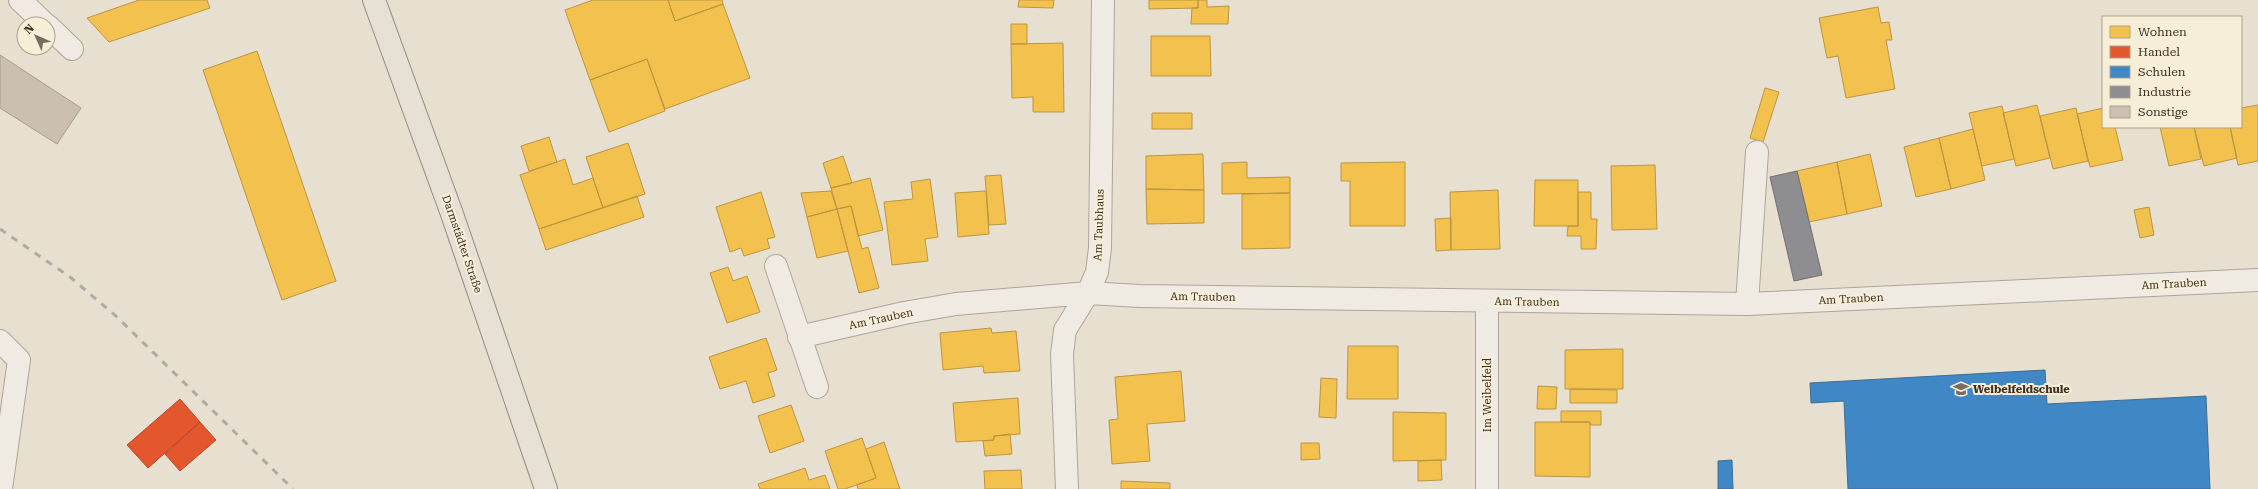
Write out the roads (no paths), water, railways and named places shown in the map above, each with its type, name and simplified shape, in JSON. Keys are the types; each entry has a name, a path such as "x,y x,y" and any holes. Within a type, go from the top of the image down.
{"main road":[{"name":"Darmstädter Straße","path":"374,0 452,214 546,489"}],"street":[{"path":"20,0 37,16"},
{"name":"Am Taubhaus","path":"1067,489 1062,354 1064,330 1088,293 1097,272 1100,248 1103,0"},
{"path":"56,34 72,49"},
{"path":"1747,304 1757,152"},
{"path":"776,266 817,387"},
{"name":"Am Trauben","path":"799,337 904,313 956,304 1088,293 1140,296 1487,302 1747,304 2258,280"},
{"name":"Im Weibelfeld","path":"1487,302 1487,489"},
{"path":"0,341 18,360 1,489"}],"railway":[{"path":"0,229 70,277 116,316 293,489"}],"place":[{"name":"Weibelfeldschule","path":"1961,389"}]}
